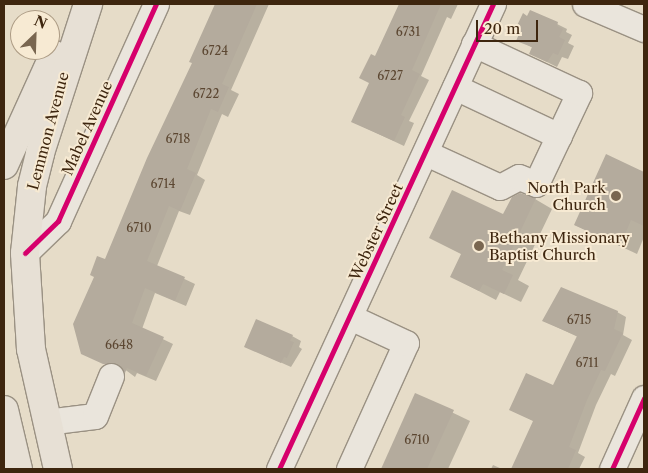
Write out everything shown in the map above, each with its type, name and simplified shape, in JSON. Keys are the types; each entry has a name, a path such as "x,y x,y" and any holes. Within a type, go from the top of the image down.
{"main road":[{"path":"4,165 79,4"},
{"name":"Lemmon Avenue","path":"58,469 30,349 25,253 32,186 40,153 88,4"},
{"path":"4,410 11,447"}],"street":[{"name":"Mabel Avenue","path":"25,253 58,221 156,4"},
{"name":"Webster Street","path":"279,469 493,4"},
{"path":"585,4 644,30"},
{"path":"426,153 500,187 519,177 536,184 579,93 474,44"},
{"path":"455,87 559,136"},
{"path":"349,469 406,342 350,317"},
{"path":"46,422 95,416 111,376"},
{"path":"612,469 644,398"}],"building":[{"path":"215,4 257,4 222,84 229,87 218,112 211,109 187,169 196,173 180,211 169,206 147,261 185,277 175,301 145,288 132,323 164,337 146,376 127,368 125,373 117,363 103,364 81,354 73,324 94,277 90,275 97,256 105,259 147,158 192,63 189,62"},
{"path":"399,4 441,4 412,70 420,74 401,115 405,117 394,141 351,122 369,83 359,78 371,54 375,56"},
{"path":"530,10 558,22 557,26 563,29 559,37 565,40 558,55 553,53 547,62 529,54 532,47 516,41 519,34 514,32 523,13 527,16"},
{"name":"North Park Church","path":"606,154 644,172 644,226 631,220 620,246 574,225"},
{"name":"Bethany Missionary Baptist Church","path":"452,190 503,214 512,197 520,193 536,198 502,270 513,275 504,294 483,284 479,291 450,277 461,254 429,238"},
{"path":"561,287 618,311 614,329 623,333 605,371 601,370 587,400 569,447 576,450 568,469 511,469 533,421 509,410 526,373 553,385 577,336 542,321"},
{"path":"256,319 293,335 290,341 294,342 287,358 284,357 281,363 244,347"},
{"path":"415,393 454,410 427,469 381,469"}],"cycle path":[{"path":"25,253 58,221 156,4"},
{"path":"279,469 493,4"},
{"path":"612,469 644,398"}],"place":[{"name":"North Park Church","path":"616,196"},
{"name":"Bethany Missionary Baptist Church","path":"479,246"}]}
